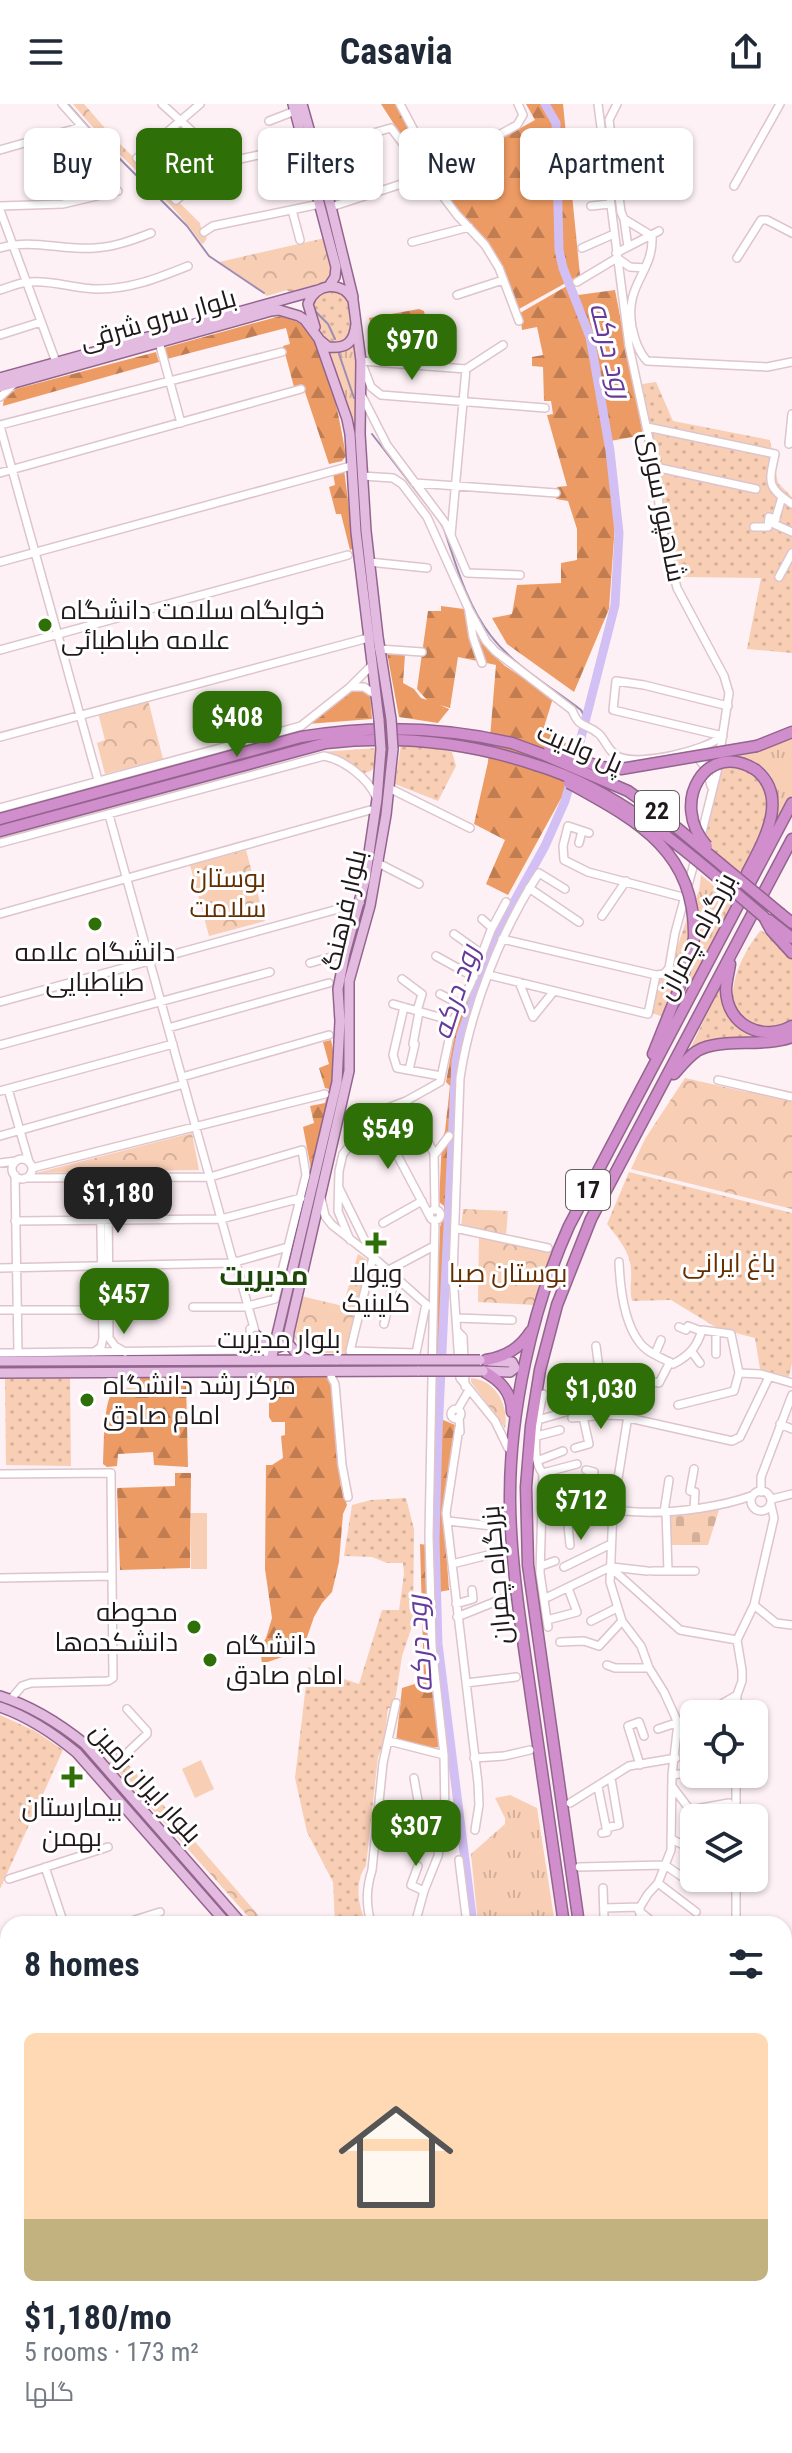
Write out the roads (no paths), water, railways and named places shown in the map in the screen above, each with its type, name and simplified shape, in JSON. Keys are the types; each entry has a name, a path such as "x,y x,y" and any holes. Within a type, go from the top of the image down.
{"highway":[{"name":"22","path":"0,819 301,737 366,730 512,743"},
{"path":"512,743 544,748 615,769 757,746 792,732"},
{"name":"22","path":"0,831 307,747 443,737 536,765"},
{"name":"پل ولایت","path":"512,743 628,791 786,915"},
{"path":"733,873 695,831 690,811 691,794 707,770 738,762 756,770 771,790 772,808 763,842 744,878 738,903"},
{"path":"536,765 611,806 655,839 683,875 688,888 694,939 683,977 641,1087"},
{"name":"پل ولایت","path":"536,765 595,788 641,818 764,917"},
{"name":"بزرگراه چمران","path":"563,1916 514,1582 510,1501 519,1401 537,1318 565,1235 792,803"},
{"name":"بزرگراه چمران","path":"578,1916 528,1565 526,1487 531,1426 546,1348 568,1274 591,1219 792,839"},
{"path":"769,881 792,859"},
{"name":"22","path":"786,915 792,923"},
{"path":"764,917 771,930 792,953"},
{"name":"22","path":"764,917 792,938"},
{"path":"734,948 726,993 738,1018 748,1029 759,1033 780,1032 792,1026"},
{"path":"662,1087 693,1053 703,1048 725,1044 777,1043 792,1037"},
{"path":"510,1501 506,1485 511,1400 501,1383 483,1364 514,1351 523,1343 537,1318"}],"main road":[{"path":"296,106 304,128"},
{"path":"319,200 336,267 335,277 311,297 308,304 347,419 368,638 372,665 391,719 393,749 384,788"},
{"path":"329,200 353,300 361,361 362,476 379,649 380,684 376,696 384,788"},
{"path":"325,288 344,289 353,300"},
{"name":"بلوار سرو شرقی","path":"0,378 325,288"},
{"name":"بلوار سرو شرقی","path":"0,387 279,310 305,320 319,339"},
{"path":"319,339 328,347 346,345 354,336 356,324"},
{"path":"351,466 362,476"},
{"name":"بلوار فرهنگ","path":"271,1360 337,1082 338,989 360,903 377,799 384,788"},
{"name":"بلوار فرهنگ","path":"288,1343 349,1071 350,970 370,906 378,863 384,788"},
{"path":"256,1335 266,1343 275,1341 279,1347 288,1343 297,1354 308,1360"},
{"name":"بلوار مدیریت","path":"0,1361 19,1357 73,1356 136,1361 230,1356 271,1360 509,1366"},
{"path":"19,1357 9,1367 11,1371 21,1373"},
{"path":"136,1361 130,1366 136,1372"},
{"name":"بلوار مدیریت","path":"0,1373 330,1372 483,1364"},
{"name":"بلوار ایران زمین","path":"0,1696 36,1710 85,1744 235,1916"},
{"name":"بلوار ایران زمین","path":"0,1707 31,1720 77,1753 219,1916"}],"street":[{"path":"0,150 81,127 62,104"},
{"path":"162,104 189,128"},
{"path":"173,128 200,104"},
{"path":"400,104 435,170 517,125 523,115 518,104"},
{"name":"شاهپور سوری","path":"598,104 601,128"},
{"path":"617,104 609,120 628,247"},
{"path":"734,186 780,104"},
{"path":"269,121 296,106"},
{"path":"383,130 391,128 399,139"},
{"path":"331,207 399,185"},
{"path":"56,362 0,208 80,200"},
{"path":"446,200 485,245 519,321"},
{"name":"شاهپور سوری","path":"610,200 629,346 655,467 660,519 677,588 724,676 729,693 719,763 713,772"},
{"path":"204,232 213,226 320,204"},
{"path":"591,206 610,204"},
{"path":"292,210 300,240"},
{"path":"624,219 656,233"},
{"path":"737,258 761,220 792,233"},
{"path":"412,242 469,227"},
{"path":"0,248 33,243 94,249 151,233"},
{"path":"577,282 628,247 656,233"},
{"path":"635,287 652,251 656,233"},
{"path":"582,248 614,234"},
{"path":"617,255 630,267 635,278 629,312 635,341 647,361 767,367 792,362"},
{"path":"0,290 26,282 94,289 124,287 157,279 188,266"},
{"path":"630,267 645,268"},
{"path":"457,295 503,280"},
{"path":"0,335 41,322"},
{"path":"159,342 181,423"},
{"path":"503,345 466,369 361,361 371,387 381,395 545,408"},
{"path":"98,780 0,425 282,352"},
{"path":"451,537 466,369"},
{"path":"0,397 19,381"},
{"path":"0,473 301,389"},
{"path":"361,393 381,434 437,510 467,573 520,575"},
{"path":"792,414 791,443 775,454 770,480 775,490 792,504"},
{"path":"647,427 775,454"},
{"path":"0,562 351,466"},
{"path":"655,467 756,489"},
{"path":"362,476 385,476 402,484 427,517 486,641 572,710 577,721 598,734 614,754 625,759 642,760 685,753 709,745 723,736"},
{"path":"415,483 556,493"},
{"path":"775,522 782,497"},
{"path":"754,527 768,527 769,517 792,532"},
{"path":"779,577 792,553"},
{"path":"0,650 348,555"},
{"path":"369,562 427,568"},
{"path":"469,610 473,637 482,663"},
{"path":"0,737 368,638"},
{"path":"379,649 422,652"},
{"path":"0,808 301,726 349,688 372,665"},
{"path":"723,736 613,710 616,681 628,678 644,685 728,706"},
{"path":"349,688 364,687 376,696"},
{"path":"685,753 704,755 719,763"},
{"path":"502,939 656,975 664,974 669,968 675,933 712,792 713,772 700,758 685,753"},
{"path":"353,771 370,774 381,755"},
{"path":"0,843 319,757 336,759 353,771 368,782 377,799"},
{"path":"384,788 470,828"},
{"path":"0,914 370,810"},
{"path":"109,815 246,1307 256,1335 271,1360"},
{"path":"579,843 586,832 568,826 563,846 564,860 588,872 686,898"},
{"path":"378,863 419,884"},
{"path":"417,1916 438,1856 445,1816 444,1755 431,1630 429,1536 444,1414 430,1307 434,1246 442,1212 464,1052 502,939 539,873 565,889"},
{"path":"602,916 626,881"},
{"path":"529,888 579,922"},
{"path":"350,1240 338,1211 343,1154 375,1113 406,1101 440,1082 453,1021 506,902"},
{"path":"0,1002 360,903"},
{"path":"482,919 492,928"},
{"path":"454,934 482,954"},
{"path":"310,963 345,953"},
{"path":"436,956 474,977"},
{"path":"0,1045 270,972"},
{"path":"489,975 648,1014 656,975"},
{"path":"402,979 422,994 409,1070"},
{"path":"519,982 533,1017 554,991"},
{"path":"168,1028 329,983"},
{"path":"440,994 461,1005"},
{"path":"393,1004 453,1021"},
{"path":"404,1007 393,1055 397,1068 441,1076"},
{"path":"0,1136 329,1035"},
{"path":"25,1178 30,1174 30,1165 4,1090 173,1044"},
{"path":"718,1080 792,1097"},
{"path":"0,1163 21,1159 30,1165 325,1094"},
{"path":"406,1101 434,1153 442,1212"},
{"path":"375,1113 422,1201 442,1212 455,1228 548,1248"},
{"path":"434,1153 449,1136"},
{"path":"15,1175 25,1178 210,1177 302,1150 306,1175 275,1299 246,1307 193,1307"},
{"path":"0,1353 19,1357 15,1175 12,1169 16,1161"},
{"path":"104,1178 109,1338 125,1352"},
{"path":"338,1186 373,1257 350,1351 416,1353 430,1307"},
{"path":"320,1191 325,1216 332,1225 430,1307"},
{"path":"15,1221 221,1219 301,1198"},
{"path":"383,1223 422,1201"},
{"path":"311,1230 320,1225 332,1225"},
{"path":"455,1228 453,1275 460,1378 495,1421 508,1448"},
{"path":"387,1271 434,1246"},
{"path":"0,1268 233,1261 288,1247"},
{"path":"619,1262 620,1290 641,1349 669,1362 678,1370 676,1373"},
{"path":"384,1324 395,1278"},
{"path":"73,1356 125,1352 230,1356 251,1344 246,1307"},
{"path":"0,1310 106,1310"},
{"path":"94,1352 103,1342 106,1310"},
{"path":"457,1318 512,1320"},
{"path":"632,1324 642,1327"},
{"path":"678,1405 731,1392 739,1373 731,1334 679,1327"},
{"path":"669,1362 692,1352 701,1331"},
{"path":"716,1332 716,1354"},
{"path":"655,1354 661,1340"},
{"path":"596,1346 605,1415"},
{"path":"640,1916 640,1909 658,1883 671,1850 672,1775 678,1723 641,1646 622,1621 617,1608 611,1591 611,1544 613,1510 634,1378 659,1383 669,1362 669,1350"},
{"path":"692,1352 700,1363"},
{"path":"330,1372 335,1384 348,1497"},
{"path":"739,1373 761,1374 792,1383"},
{"path":"538,1420 570,1415 629,1417 732,1441 740,1437 769,1377"},
{"path":"444,1414 467,1388"},
{"path":"543,1394 538,1420 537,1461 543,1473 565,1495 613,1510 641,1514 730,1504 761,1492 768,1494 774,1515 754,1605 737,1640 742,1681 737,1700"},
{"path":"761,1492 761,1477 792,1395"},
{"path":"782,1420 792,1407"},
{"path":"444,1414 459,1428 457,1468 448,1519 479,1805 475,1830"},
{"path":"575,1448 589,1444 583,1417"},
{"path":"782,1420 792,1429"},
{"path":"537,1436 560,1430"},
{"path":"537,1461 563,1451"},
{"path":"543,1473 577,1464"},
{"path":"694,1469 690,1491 695,1492 694,1508"},
{"path":"586,1470 594,1472 588,1503"},
{"path":"0,1474 111,1473 113,1678 108,1681 26,1684 11,1699"},
{"path":"543,1473 540,1573 548,1623 577,1612 559,1578"},
{"path":"668,1571 665,1512 669,1480"},
{"path":"554,1485 572,1481"},
{"path":"730,1504 755,1508 792,1494"},
{"path":"565,1495 570,1545"},
{"path":"751,1496 750,1503 768,1519 769,1533"},
{"path":"448,1519 492,1526"},
{"path":"564,1567 611,1544"},
{"path":"452,1564 492,1554"},
{"path":"541,1566 555,1561"},
{"path":"610,1567 680,1630 737,1640"},
{"path":"548,1597 610,1567 695,1571"},
{"path":"0,1578 112,1576"},
{"path":"456,1604 473,1599 472,1590"},
{"path":"457,1617 507,1597"},
{"path":"754,1605 776,1623 792,1625"},
{"path":"591,1621 617,1608"},
{"path":"560,1642 584,1641 599,1646 622,1621"},
{"path":"607,1665 615,1668 649,1668"},
{"path":"466,1683 516,1677"},
{"path":"728,1700 737,1695"},
{"path":"370,1916 366,1895 372,1870 383,1763 396,1703"},
{"path":"109,1770 147,1734 127,1709"},
{"path":"640,1765 628,1726 639,1722 644,1736"},
{"path":"658,1729 678,1723"},
{"path":"389,1741 444,1755"},
{"path":"474,1758 530,1750"},
{"path":"570,1803 629,1766 676,1758"},
{"path":"672,1775 680,1774"},
{"path":"414,1778 420,1812"},
{"path":"598,1787 604,1830 619,1825 611,1778"},
{"path":"672,1786 690,1810 729,1803"},
{"path":"379,1805 445,1816"},
{"path":"671,1839 680,1843"},
{"path":"9,1879 108,1847"},
{"path":"459,1860 466,1916"},
{"path":"579,1867 665,1865 680,1875"},
{"path":"418,1866 411,1885 424,1891"},
{"path":"45,1867 61,1916"},
{"path":"658,1883 696,1912"},
{"path":"603,1888 604,1916"},
{"path":"736,1892 736,1916"},
{"path":"604,1908 640,1909 647,1916"},
{"path":"147,1916 160,1912"}],"waterway":[{"path":"68,104 187,226 209,256 264,293"},
{"name":"رود درکه","path":"545,104 556,123 559,250 590,337 610,451 619,533 615,605 574,765"},
{"path":"316,312 328,324 335,339"},
{"path":"339,354 354,398"},
{"path":"372,434 430,509"},
{"path":"439,520 469,598 491,636 522,667 581,710 586,719"},
{"name":"رود درکه","path":"472,1916 438,1644 435,1539 456,1061 461,1035 498,931 545,846 571,779"}],"place":[{"name":"خوابگاه سلامت دانشگاه علامه طباطبائی","path":"45,625"},
{"name":"دانشگاه علامه طباطبایی","path":"95,924"},
{"name":"ویولا کلینیک","path":"376,1243"},
{"name":"مرکز رشد دانشگاه امام صادق","path":"87,1400"},
{"name":"محوطه دانشکده‌ها","path":"194,1627"},
{"name":"دانشگاه امام صادق","path":"210,1660"},
{"name":"بیمارستان بهمن","path":"72,1777"}],"district":[{"name":"مدیریت","path":"264,1275"}],"park label":[{"name":"بوستان سلامت","path":"228,893"},
{"name":"باغ ایرانی","path":"729,1263"},
{"name":"بوستان صبا","path":"508,1273"}]}
